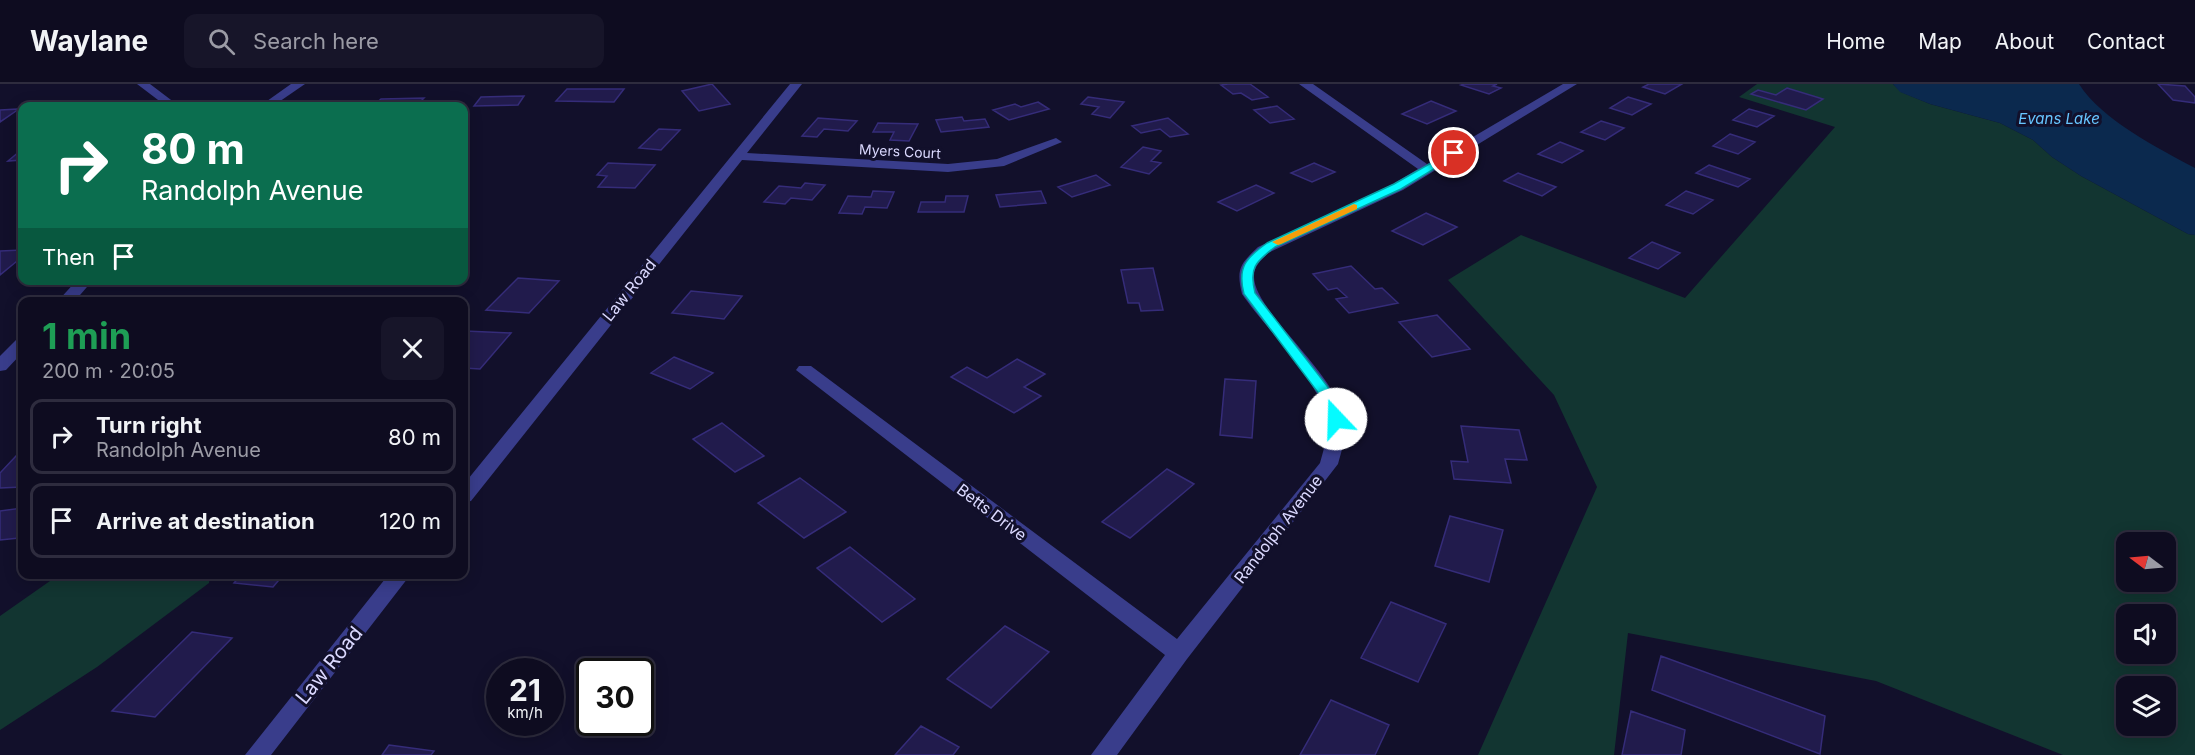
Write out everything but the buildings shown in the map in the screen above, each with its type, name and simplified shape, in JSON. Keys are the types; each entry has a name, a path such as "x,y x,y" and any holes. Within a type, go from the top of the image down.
{"street":[{"path":"143,84 168,102"},
{"path":"272,102 299,84"},
{"name":"Law Road","path":"468,491 796,84"},
{"path":"1305,84 1426,169"},
{"name":"Randolph Avenue","path":"1103,755 1179,653 1329,464 1336,441 1336,419 1330,398 1250,294 1246,278 1250,263 1271,245 1398,187 1570,84"},
{"name":"Myers Court","path":"738,156 948,168 999,163 1056,142"},
{"path":"70,297 81,285"},
{"path":"0,366 18,348"},
{"name":"Betts Drive","path":"805,370 1179,653"},
{"name":"Law Road","path":"257,755 397,579"}],"green space":[{"path":"1757,84 1893,84 1901,92 1930,104 2000,123 2033,140 2052,157 2081,176 2188,234 2195,235 2195,755 2063,755 1876,681 1628,633 1614,755 1478,755 1597,487 1554,395 1448,280 1521,235 1685,298 1835,127 1739,97"},
{"path":"53,579 210,579 209,583 97,667 0,730 0,616"}],"water":[{"name":"Evans Lake","path":"1893,84 2079,84 2102,110 2116,121 2195,168 2195,235 2188,234 2081,176 2052,157 2033,140 2000,123 1930,104 1900,92"}],"slow traffic":[{"path":"1278,242 1354,207"}],"route":[{"path":"1336,419 1330,398 1250,294 1246,278 1250,263 1271,245 1398,187 1454,153"}]}
